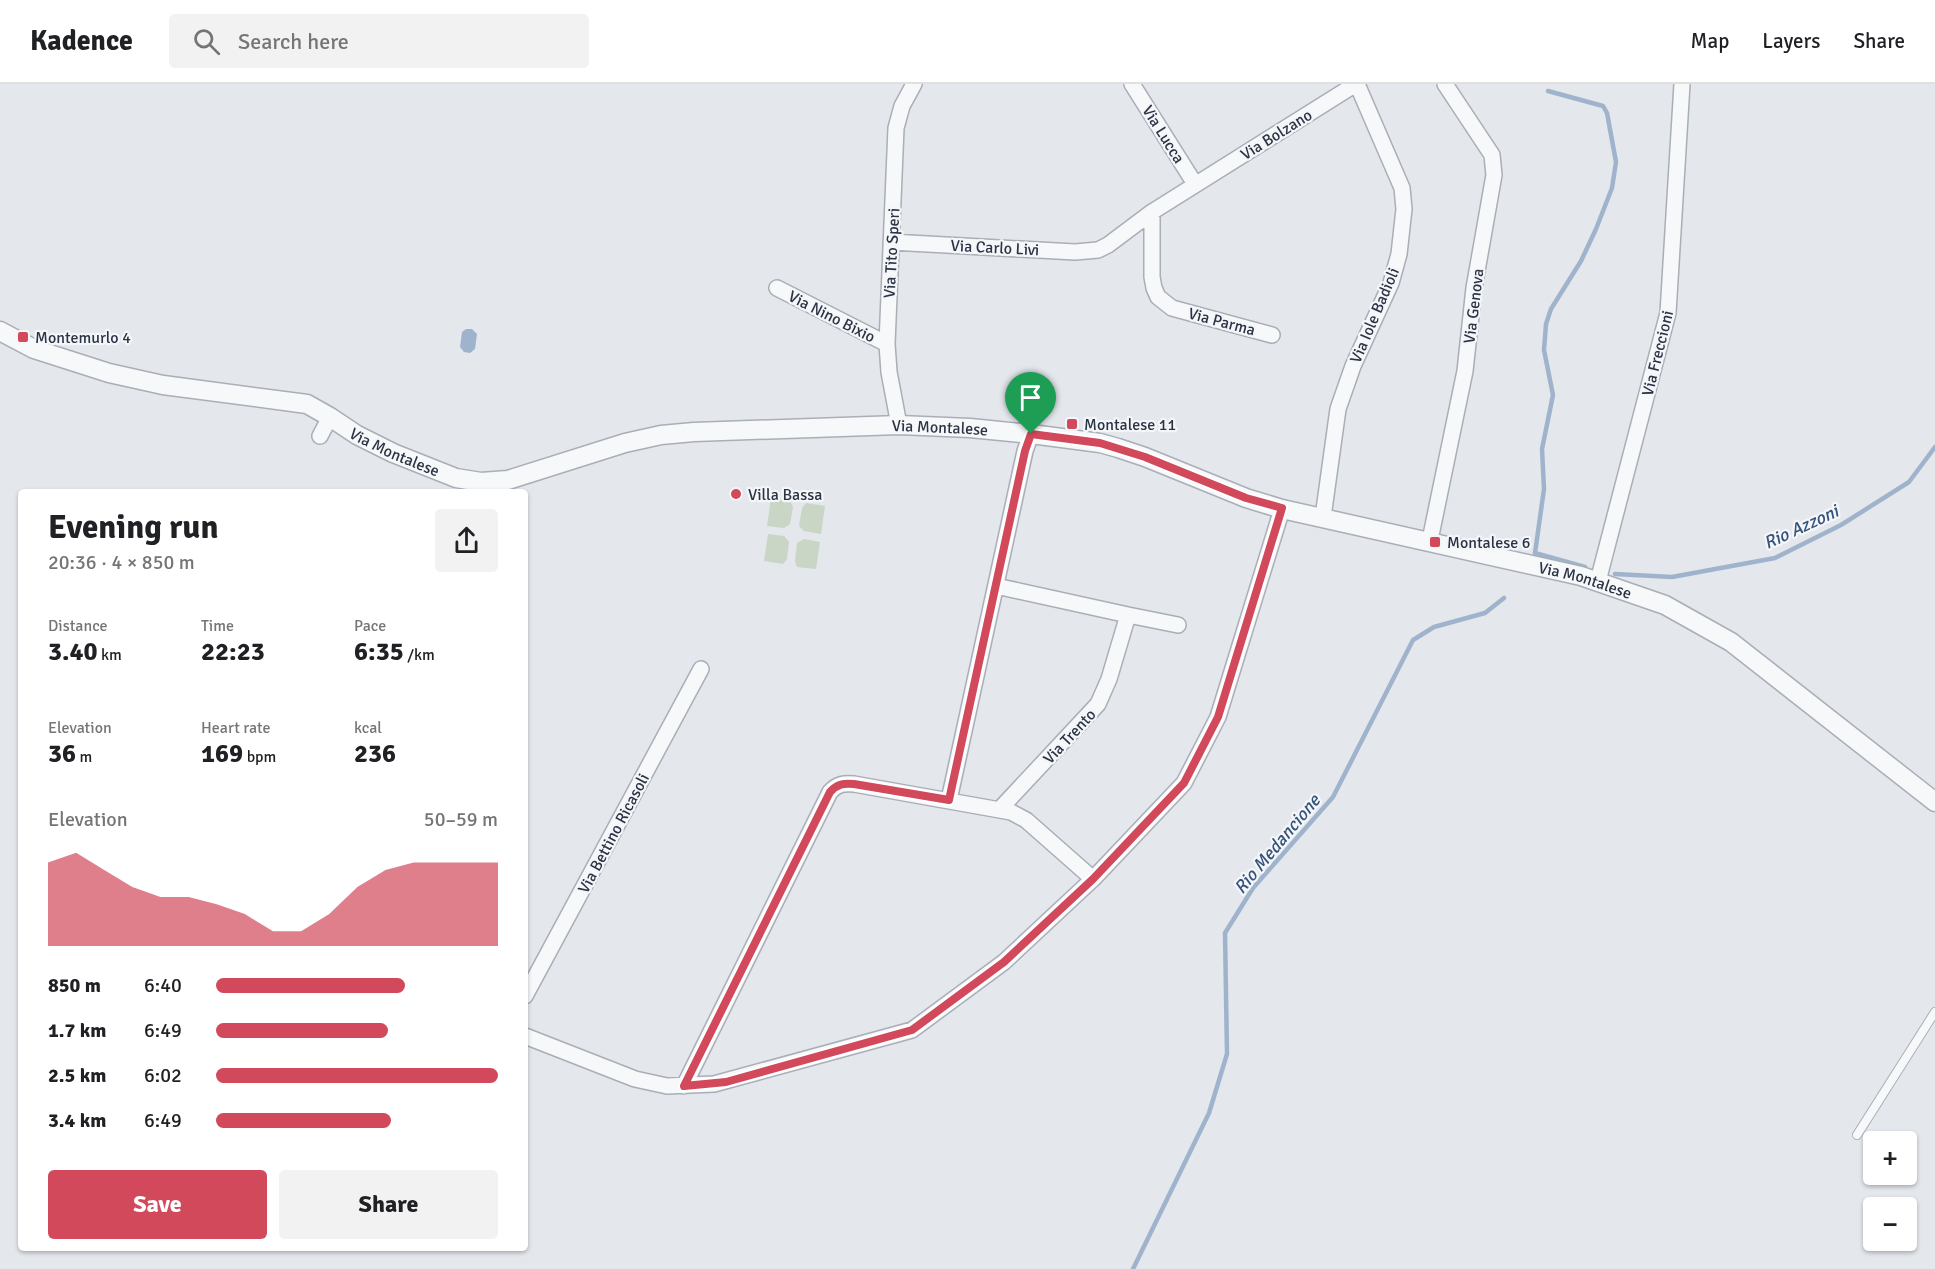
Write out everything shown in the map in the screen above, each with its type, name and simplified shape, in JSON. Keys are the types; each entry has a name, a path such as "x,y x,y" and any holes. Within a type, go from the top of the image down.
{"street":[{"name":"Via Tito Speri","path":"899,425 886,344 896,128 902,106 914,84"},
{"name":"Via Lucca","path":"1132,84 1195,184"},
{"name":"Via Bolzano","path":"1098,250 1108,246 1152,212 1195,184 1357,84"},
{"name":"Via Iole Badioli","path":"1323,518 1338,409 1353,366 1390,283 1399,254 1404,209 1402,188 1357,84"},
{"name":"Via Genova","path":"1430,540 1465,371 1474,288 1494,175 1492,154 1445,84"},
{"name":"Via Freccioni","path":"1598,581 1668,313 1682,84"},
{"name":"Via Parma","path":"1152,212 1154,288 1158,297 1172,308 1272,334"},
{"name":"Via Carlo Livi","path":"891,242 1075,252 1098,250"},
{"name":"Via Nino Bixio","path":"777,288 886,344"},
{"name":"Via Montalese","path":"0,331 34,349 109,373 173,387 295,402 317,409 357,435 432,470 456,478 481,482 508,480 625,443 661,435 694,432 899,425 970,428 1031,434 1109,446 1145,457 1246,498 1598,581 1665,606 1731,642 1935,802"},
{"path":"320,436 330,417"},
{"path":"949,800 1025,451 1031,434"},
{"path":"528,1037 635,1079 684,1086 726,1082 912,1030 1004,962 1093,879 1184,783 1218,717 1282,508"},
{"path":"996,586 1178,625"},
{"name":"Via Trento","path":"1000,809 1098,704 1109,679 1128,615"},
{"name":"Via Bettino Ricasoli","path":"528,990 701,669"},
{"path":"684,1086 834,787 846,783 854,784 1000,809 1019,815 1093,879"}],"lane":[{"path":"1857,1135 1935,1012"}],"green space":[{"path":"771,498 790,501 793,507 790,524 784,528 767,526"},
{"path":"806,503 825,506 821,534 804,531 799,526 802,508"},
{"path":"768,534 784,536 789,542 787,559 783,564 764,561"},
{"path":"804,539 820,542 816,569 797,567 795,561 797,543"}],"water":[{"path":"472,329 477,334 475,349 470,353 464,352 460,347 462,332"}],"waterway":[{"path":"1548,91 1603,106 1607,113 1616,162 1612,188 1596,229 1581,261 1551,309 1546,324 1544,350 1553,395 1542,449 1544,489 1535,553 1585,567"},
{"name":"Rio Azzoni","path":"1615,574 1672,577 1775,558 1841,525 1909,482 1935,447"},
{"name":"Rio Medancione","path":"1133,1269 1209,1113 1227,1054 1225,933 1253,888 1333,797 1413,640 1434,627 1485,613 1504,598"}],"place":[{"name":"Montemurlo 4","path":"23,337"},
{"name":"Montalese 11","path":"1072,424"},
{"name":"Villa Bassa","path":"736,494"},
{"name":"Montalese 6","path":"1435,542"}],"route":[{"path":"1031,434 1100,443 1145,457 1246,498 1282,508 1218,717 1184,783 1093,879 1004,962 912,1030 726,1082 684,1086 834,787 846,783 949,800 1025,451 1031,434"}]}
